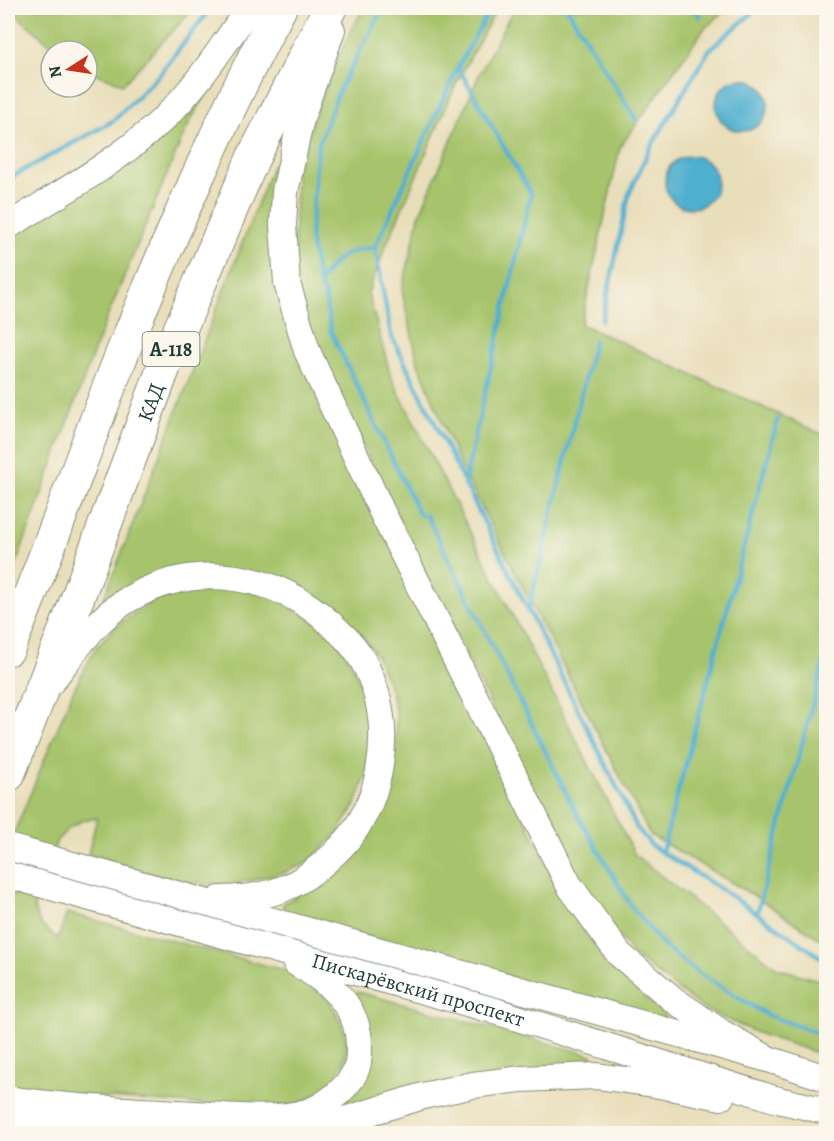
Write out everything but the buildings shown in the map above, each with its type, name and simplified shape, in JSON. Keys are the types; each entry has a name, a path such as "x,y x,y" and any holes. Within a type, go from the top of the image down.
{"highway":[{"name":"КАД","path":"8,649 124,350 208,151 280,8"},
{"name":"КАД","path":"8,775 164,367 253,158 330,8"}],"main road":[{"path":"8,226 118,157 160,122 205,71 249,8"},
{"path":"340,8 301,118 285,192 283,225 287,283 307,351 382,512 569,885 619,954 674,1000 722,1033 768,1059"},
{"path":"38,700 100,620 130,598 169,581 195,576 218,575 268,584 298,598 313,608 346,638 363,660 379,704 383,748 370,804 347,842 314,872 291,886 252,898 216,899 167,891"},
{"name":"Пискарёвский проспект","path":"8,847 768,1059 826,1078"},
{"name":"Пискарёвский проспект","path":"8,875 492,1010 778,1100 826,1111"},
{"path":"8,1099 160,1112 272,1118 308,1112 322,1106 346,1085 358,1065 359,1042 354,1019 341,997 323,979 267,946"},
{"path":"289,1134 318,1128 423,1096 473,1085 521,1079 597,1076 654,1084 739,1102 778,1100"},
{"path":"8,1124 58,1121 153,1131 210,1134"}],"green space":[{"path":"8,8 194,8 123,84 99,75 99,39 44,39"},
{"path":"364,8 497,8 456,84 368,293 391,377 635,855 777,968 826,982 826,1056 757,1033 702,1008 633,955 579,885 316,350 294,284 296,171 321,97 349,34"},
{"path":"514,8 728,8 704,29 620,147 581,324 826,436 826,943 753,895 650,835 458,461 418,363 402,291 419,216 479,75"},
{"path":"203,90 205,96 191,119 178,148 101,332 8,586 8,237"},
{"path":"273,164 278,167 275,285 560,893 584,931 618,973 665,1014 663,1021 282,912 283,904 323,880 339,866 371,826 382,807 396,748 396,713 390,688 375,653 358,631 324,600 285,580 125,590 104,598"},
{"path":"204,586 272,593 337,637 357,676 369,710 372,739 367,774 355,806 337,834 307,863 283,873 238,883 208,885 172,880 88,854 97,818 81,821 69,828 57,840 34,907 35,913 42,925 58,938 67,913 291,972 328,999 341,1021 346,1040 343,1061 336,1078 325,1091 301,1103 267,1109 8,1091 8,848 72,693 96,647 120,623 157,598"},
{"path":"358,992 592,1055 593,1064 339,1112 354,995"}],"water":[{"path":"737,79 747,79 756,83 764,91 768,105 764,119 756,127 747,131 737,131 728,127 720,119 716,110 716,100 720,91 728,83"},
{"path":"686,156 696,156 705,160 713,168 717,182 713,196 705,204 696,208 686,208 677,204 669,196 665,187 665,177 669,168 677,160"}],"waterway":[{"path":"8,179 113,121 159,75 211,8"},
{"path":"383,8 340,88 318,146 310,238 319,283 325,296 331,332 419,514 427,516 577,814 631,906 664,946 700,974 767,1015 826,1036"},
{"path":"491,8 458,67 375,247 391,335 637,828 652,846 730,895 826,961"},
{"path":"567,8 636,120"},
{"path":"694,8 700,17"},
{"path":"602,320 629,194 649,150 709,50 758,8"},
{"path":"458,67 531,194 464,484"},
{"path":"319,283 336,261 348,253 375,247"},
{"path":"528,612 594,341"},
{"path":"662,852 778,419"},
{"path":"757,913 826,654"}]}
